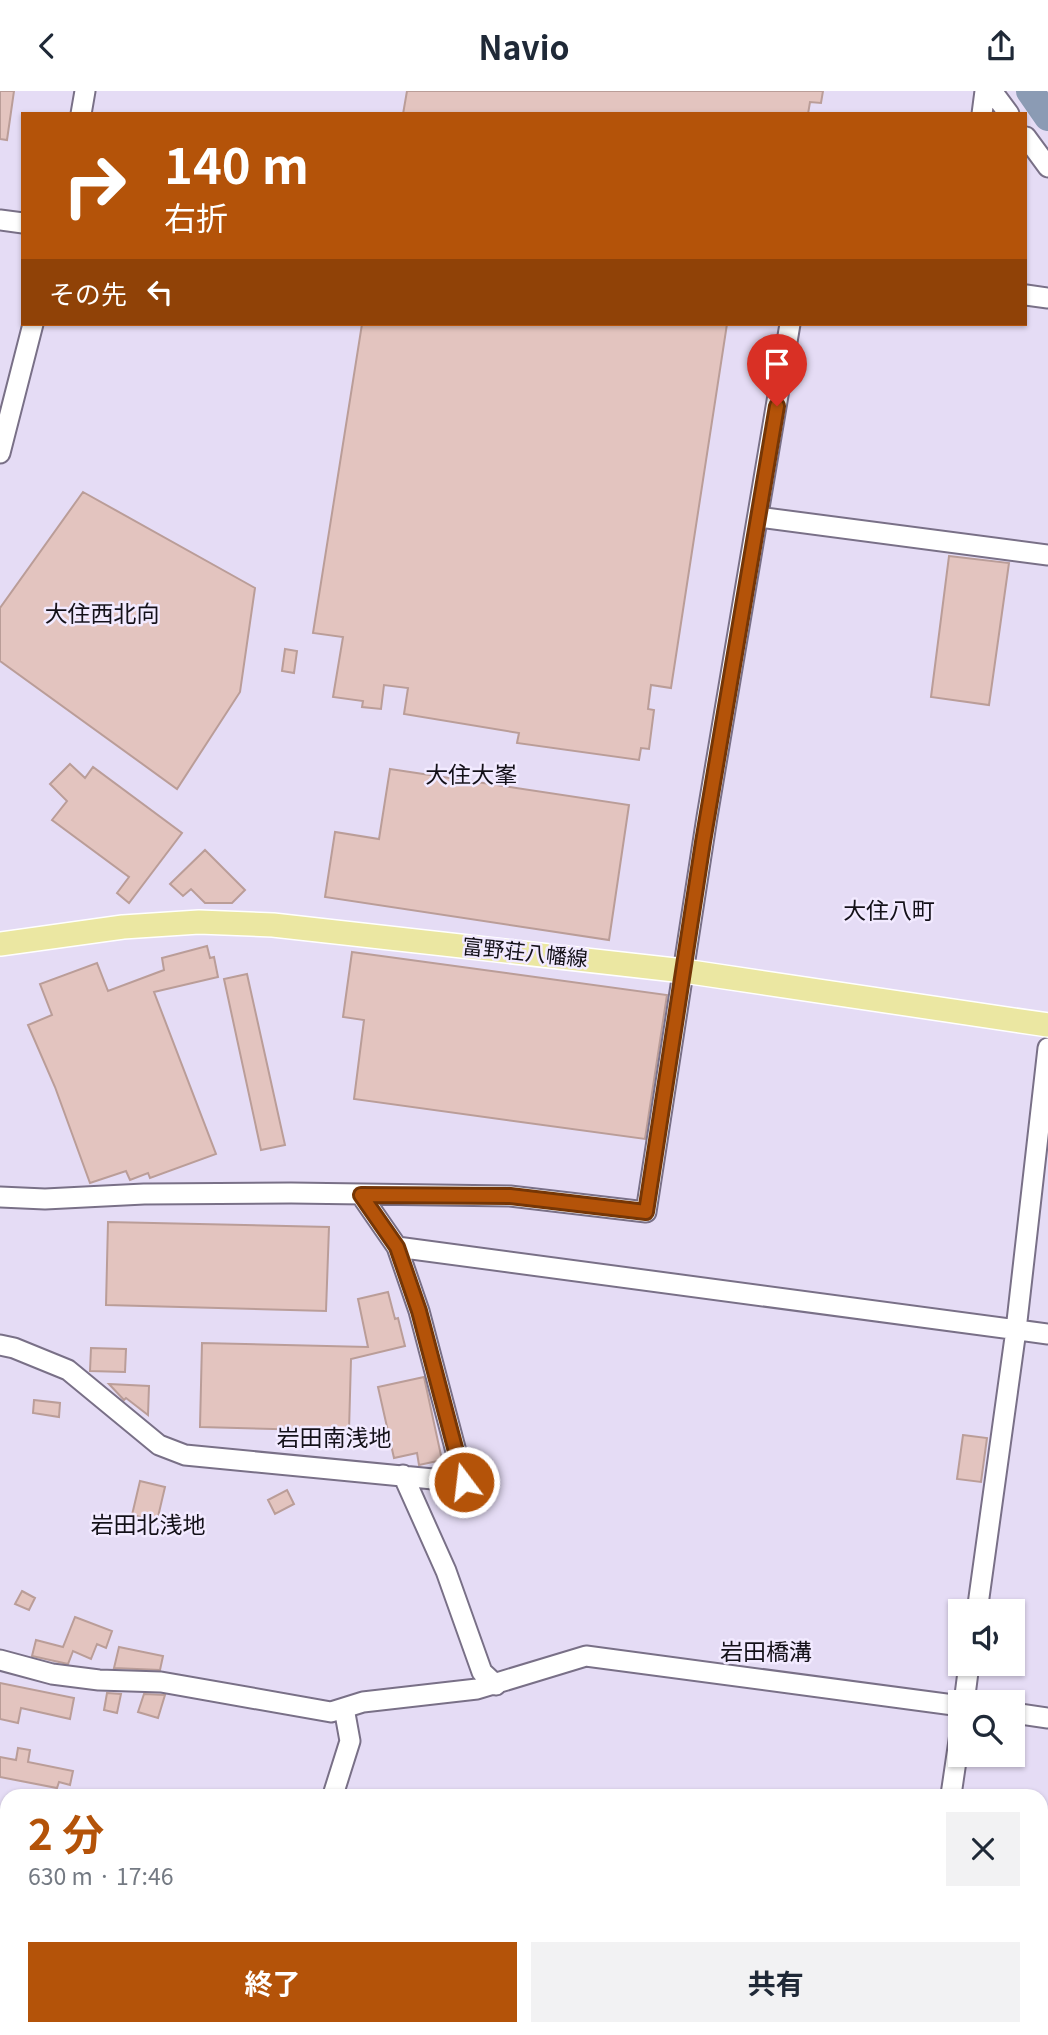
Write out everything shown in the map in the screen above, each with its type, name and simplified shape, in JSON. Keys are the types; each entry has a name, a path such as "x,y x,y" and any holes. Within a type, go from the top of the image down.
{"main road":[{"name":"富野荘八幡線","path":"0,944 123,927 199,922 261,924 684,971 1048,1025"}],"street":[{"path":"81,112 85,91"},
{"path":"982,112 985,91"},
{"path":"992,91 1008,112"},
{"path":"1027,138 1048,167"},
{"path":"0,220 21,223"},
{"path":"1027,295 1048,298"},
{"path":"0,453 32,326"},
{"path":"0,1197 45,1199 171,1194 510,1196 646,1212 701,855 790,326"},
{"path":"758,517 1048,555"},
{"path":"978,1599 1016,1330 1048,1048"},
{"path":"0,1345 68,1370 159,1445 185,1455 464,1482 419,1311 397,1247 361,1195"},
{"path":"397,1247 1048,1334"},
{"path":"403,1475 446,1571 482,1672 496,1685"},
{"path":"0,1660 52,1674 99,1680 161,1682 331,1712 363,1702 496,1685 586,1656 948,1702"},
{"path":"335,1789 350,1741 344,1708"},
{"path":"1025,1715 1048,1718"},
{"path":"952,1789 955,1767"}],"building":[{"path":"0,91 14,91 7,140 0,139"},
{"path":"407,91 823,91 821,103 810,102 808,112 403,112"},
{"path":"362,326 727,326 671,688 651,685 648,709 654,710 649,749 641,748 639,760 517,743 519,733 404,714 408,688 384,685 381,709 362,707 363,701 333,697 343,637 313,633"},
{"path":"83,492 255,588 240,692 177,789 0,661 0,608"},
{"path":"949,556 1009,563 989,705 931,697"},
{"path":"285,649 297,651 294,673 282,671"},
{"path":"70,764 85,778 93,767 182,833 129,903 117,893 129,877 52,820 67,801 50,784"},
{"path":"390,769 629,805 609,940 325,897 335,832 379,839"},
{"path":"205,850 245,890 232,903 205,903 191,889 183,896 170,884"},
{"path":"207,946 210,958 214,957 218,977 154,992 216,1154 150,1178 148,1173 130,1180 126,1171 90,1183 55,1087 28,1025 52,1015 40,984 97,963 108,991 164,970 162,958"},
{"path":"352,952 667,995 645,1139 354,1099 364,1020 343,1017"},
{"path":"247,974 285,1145 261,1150 224,979"},
{"path":"108,1222 329,1227 326,1311 106,1305"},
{"path":"388,1292 405,1346 351,1359 349,1431 200,1427 202,1343 368,1347 358,1299"},
{"path":"91,1348 126,1349 125,1372 90,1371"},
{"path":"424,1377 442,1460 419,1465 417,1453 394,1458 378,1387"},
{"path":"109,1384 149,1386 148,1415 126,1398 124,1400"},
{"path":"34,1400 60,1403 59,1417 33,1413"},
{"path":"963,1435 987,1438 981,1482 957,1479"},
{"path":"140,1481 165,1487 157,1521 132,1515"},
{"path":"287,1490 294,1504 275,1514 268,1500"},
{"path":"22,1591 35,1598 29,1610 15,1604"},
{"path":"75,1617 112,1631 106,1648 97,1644 91,1659 73,1651 68,1664 32,1656 36,1640 63,1647"},
{"path":"119,1647 163,1656 160,1670 114,1668"},
{"path":"0,1683 74,1698 70,1719 21,1708 18,1723 0,1719"},
{"path":"107,1693 121,1694 117,1713 104,1710"},
{"path":"144,1694 165,1695 158,1718 138,1712"},
{"path":"18,1748 30,1750 28,1762 73,1771 70,1785 59,1782 57,1788 0,1777 0,1757 16,1760"}],"waterway":[{"path":"1030,91 1048,117"}],"district":[{"name":"大住西北向","path":"102,614"},
{"name":"大住大峯","path":"471,775"},
{"name":"大住八町","path":"889,911"},
{"name":"岩田南浅地","path":"334,1438"},
{"name":"岩田北浅地","path":"148,1525"},
{"name":"岩田橋溝","path":"766,1652"}],"route":[{"path":"464,1482 419,1311 397,1247 361,1195 510,1196 646,1212 703,842 777,406"}]}
